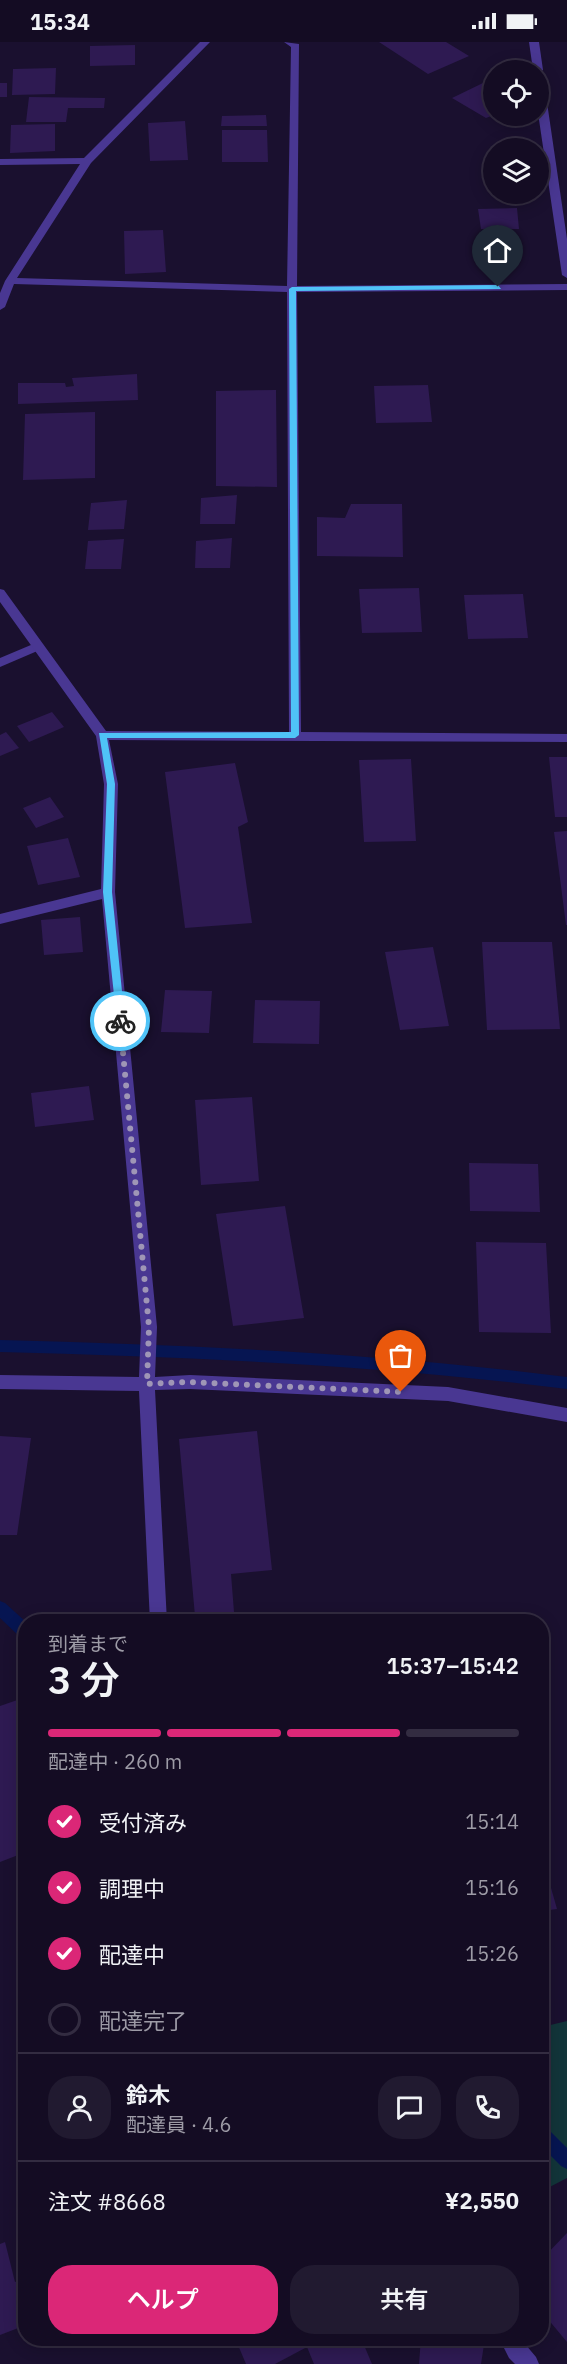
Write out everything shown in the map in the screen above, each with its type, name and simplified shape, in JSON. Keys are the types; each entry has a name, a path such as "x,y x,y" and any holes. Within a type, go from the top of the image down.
{"street":[{"path":"0,307 5,281 87,161 205,42"},
{"path":"289,42 296,46 292,289 295,735"},
{"path":"534,42 537,60"},
{"path":"545,126 567,275"},
{"path":"0,162 87,161"},
{"path":"5,281 292,289 567,287"},
{"path":"0,593 102,735 111,784 108,892 149,1327 147,1384 159,1614"},
{"path":"0,663 38,646"},
{"path":"102,735 567,738"},
{"path":"0,919 108,892"},
{"path":"0,1382 147,1384 190,1382 448,1394 567,1415"},
{"path":"514,2346 529,2364"}],"green space":[{"path":"567,2021 567,2178 549,2187 549,2025"}],"building":[{"path":"379,42 446,42 469,56 428,74"},
{"path":"135,45 135,65 90,66 90,46"},
{"path":"56,68 55,94 12,95 13,69"},
{"path":"0,83 7,83 7,97 0,97"},
{"path":"483,83 483,116 452,98"},
{"path":"29,97 105,98 104,108 68,108 66,122 26,122"},
{"path":"266,115 267,126 221,126 222,116"},
{"path":"185,121 188,160 150,161 148,123"},
{"path":"55,124 55,151 10,153 11,125"},
{"path":"222,130 267,130 268,162 222,162"},
{"path":"517,208 519,229 481,229 478,209"},
{"path":"163,230 166,272 125,274 124,231"},
{"path":"137,374 138,400 18,404 18,383 65,383 66,387 74,386 72,378"},
{"path":"428,385 432,422 376,423 374,386"},
{"path":"276,390 277,487 216,486 216,391"},
{"path":"95,412 95,478 23,480 25,414"},
{"path":"237,495 235,524 200,524 201,498"},
{"path":"127,500 124,529 88,530 91,503"},
{"path":"351,504 402,504 403,557 317,556 317,517 345,518"},
{"path":"232,538 230,568 195,568 196,541"},
{"path":"124,539 121,569 85,569 88,541"},
{"path":"419,588 422,632 362,633 359,589"},
{"path":"523,594 528,638 468,639 464,595"},
{"path":"52,712 64,727 29,742 17,726"},
{"path":"6,732 19,748 0,756 0,735"},
{"path":"549,757 567,757 567,817 555,817"},
{"path":"411,759 416,841 364,842 359,760"},
{"path":"235,763 248,822 238,827 252,923 185,928 165,772"},
{"path":"50,797 64,817 36,828 23,808"},
{"path":"567,831 567,925 566,925 554,832"},
{"path":"68,838 80,877 38,885 27,846"},
{"path":"80,917 83,952 44,955 41,920"},
{"path":"482,942 552,942 560,1029 487,1030"},
{"path":"433,947 449,1026 400,1030 385,952"},
{"path":"165,990 212,991 209,1033 161,1032"},
{"path":"255,1000 320,1001 319,1044 253,1043"},
{"path":"89,1086 94,1120 35,1127 31,1093"},
{"path":"252,1097 259,1181 201,1185 195,1100"},
{"path":"469,1163 538,1164 540,1212 470,1211"},
{"path":"285,1206 304,1318 233,1326 216,1214"},
{"path":"476,1242 546,1243 551,1333 479,1332"},
{"path":"257,1431 272,1570 231,1574 234,1612 195,1614 179,1439"},
{"path":"0,1436 31,1438 17,1535 0,1535"},
{"path":"18,1700 18,1855 0,1862 0,1706"},
{"path":"549,1881 557,1909 549,1910"},
{"path":"567,2233 567,2342 549,2320 549,2252"},
{"path":"5,2242 15,2282 18,2281 18,2328 0,2335 0,2244"},
{"path":"238,2346 364,2346 372,2364 314,2364 307,2347 275,2364 246,2364"},
{"path":"420,2346 484,2346 481,2364 419,2364"}],"waterway":[{"path":"0,1346 142,1350 355,1361 567,1383"},
{"path":"0,1608 18,1625"},
{"path":"549,2142 567,2160"}],"way so far":[{"path":"120,1021 149,1327 147,1384 190,1382 401,1392"}],"route":[{"path":"120,1021 108,892 111,784 102,735 295,735 292,289 498,287"}]}
